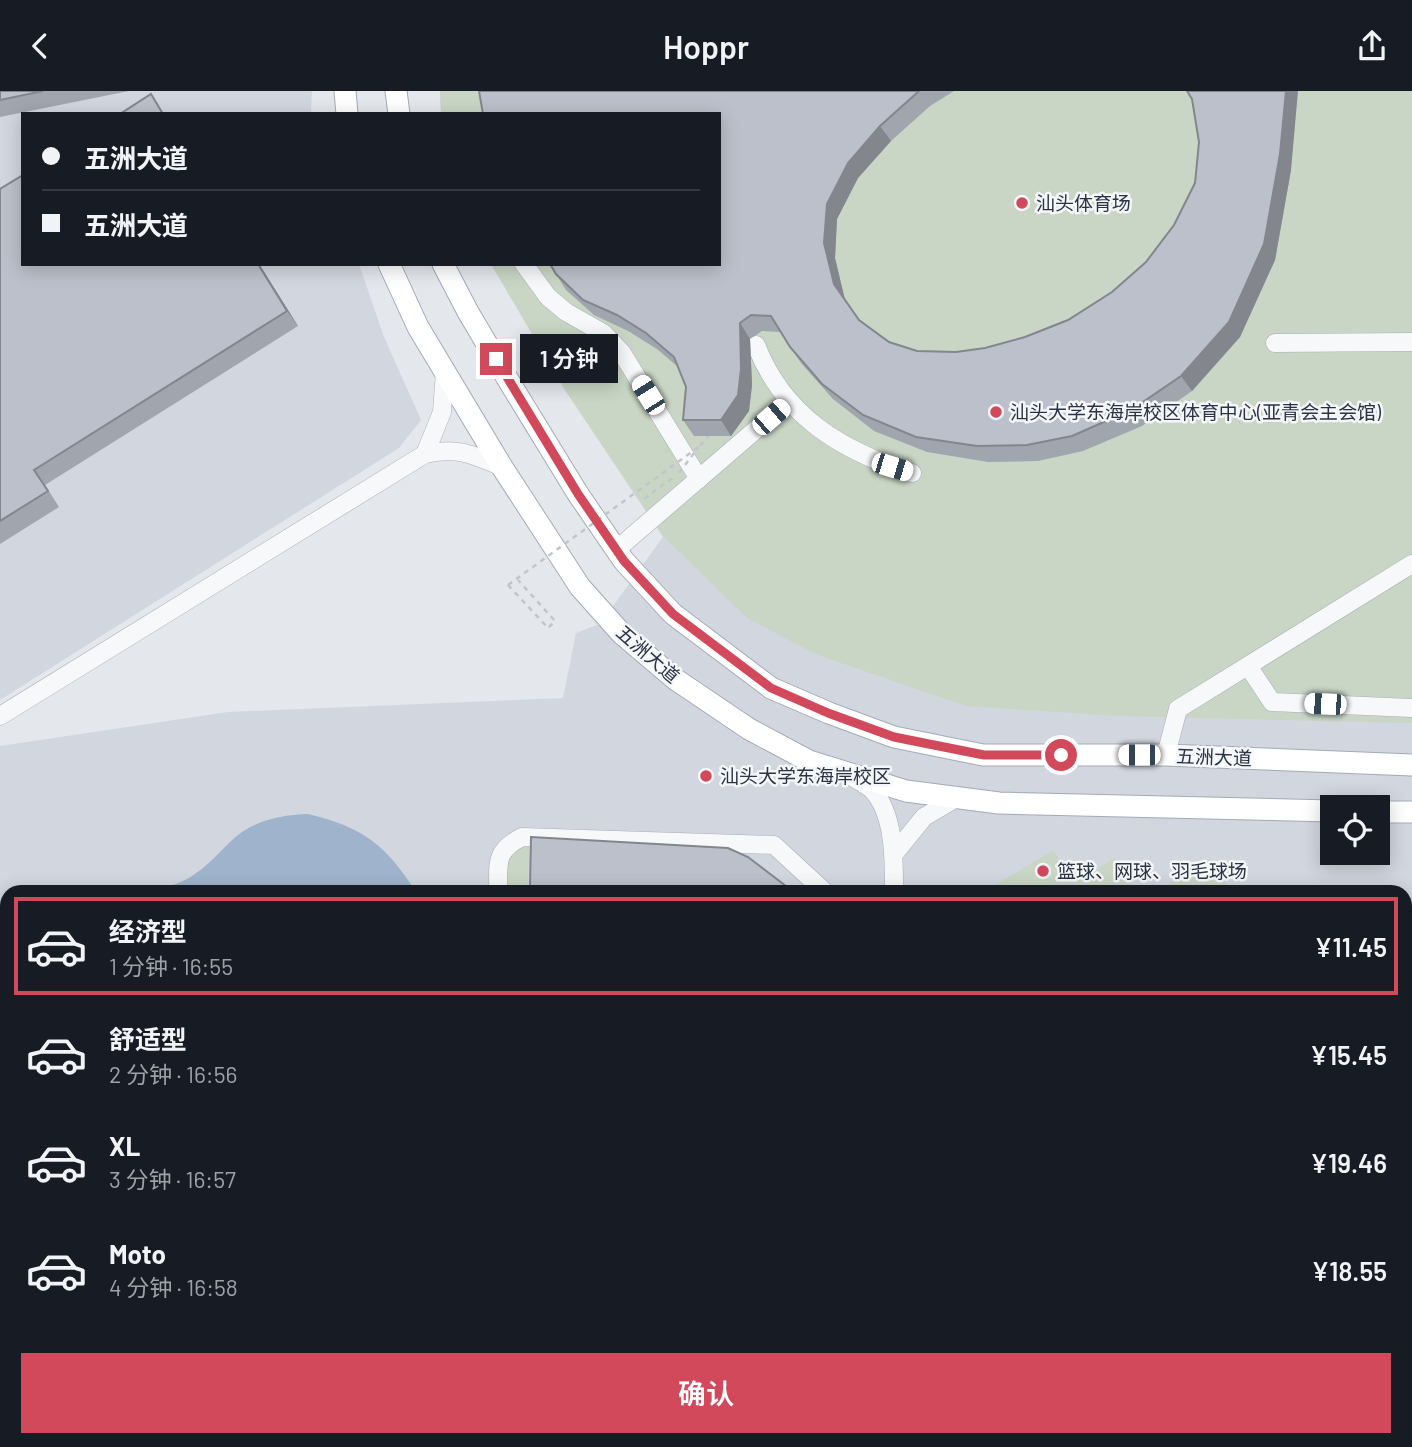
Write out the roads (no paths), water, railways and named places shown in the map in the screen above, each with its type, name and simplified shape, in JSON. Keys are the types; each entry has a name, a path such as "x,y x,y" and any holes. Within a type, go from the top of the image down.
{"main road":[{"path":"345,91 346,112"},
{"path":"396,91 400,112"},
{"name":"五洲大道","path":"390,266 418,327 502,467 580,587 622,633 675,679 749,729 810,761 906,791 999,803 1320,811"},
{"name":"五洲大道","path":"444,266 510,383 616,550 673,614 771,688 828,713 894,737 984,755 1167,755 1412,765"},
{"path":"1390,812 1412,813"}],"street":[{"path":"525,266 548,297 566,312 603,333 622,353 699,479"},
{"path":"1275,343 1412,342"},
{"path":"756,345 766,370 788,402 808,422 881,463 912,473"},
{"path":"425,453 442,412 445,372"},
{"path":"616,550 788,402"},
{"path":"0,716 425,453 447,449 473,454 502,467"},
{"path":"1167,755 1178,709 1412,564"},
{"path":"1248,666 1272,702 1412,708"},
{"path":"846,772 873,790 887,818 894,854 894,885"},
{"path":"894,854 924,817 956,797"},
{"path":"498,885 502,851 522,837 774,845 818,885"}],"water":[{"path":"308,814 358,832 383,850 411,885 173,885 204,867 246,829 286,816"}],"place":[{"name":"汕头体育场","path":"1022,203"},
{"name":"汕头大学东海岸校区体育中心(亚青会主会馆)","path":"996,412"},
{"name":"汕头大学东海岸校区","path":"706,776"},
{"name":"篮球、网球、羽毛球场","path":"1043,871"}]}
